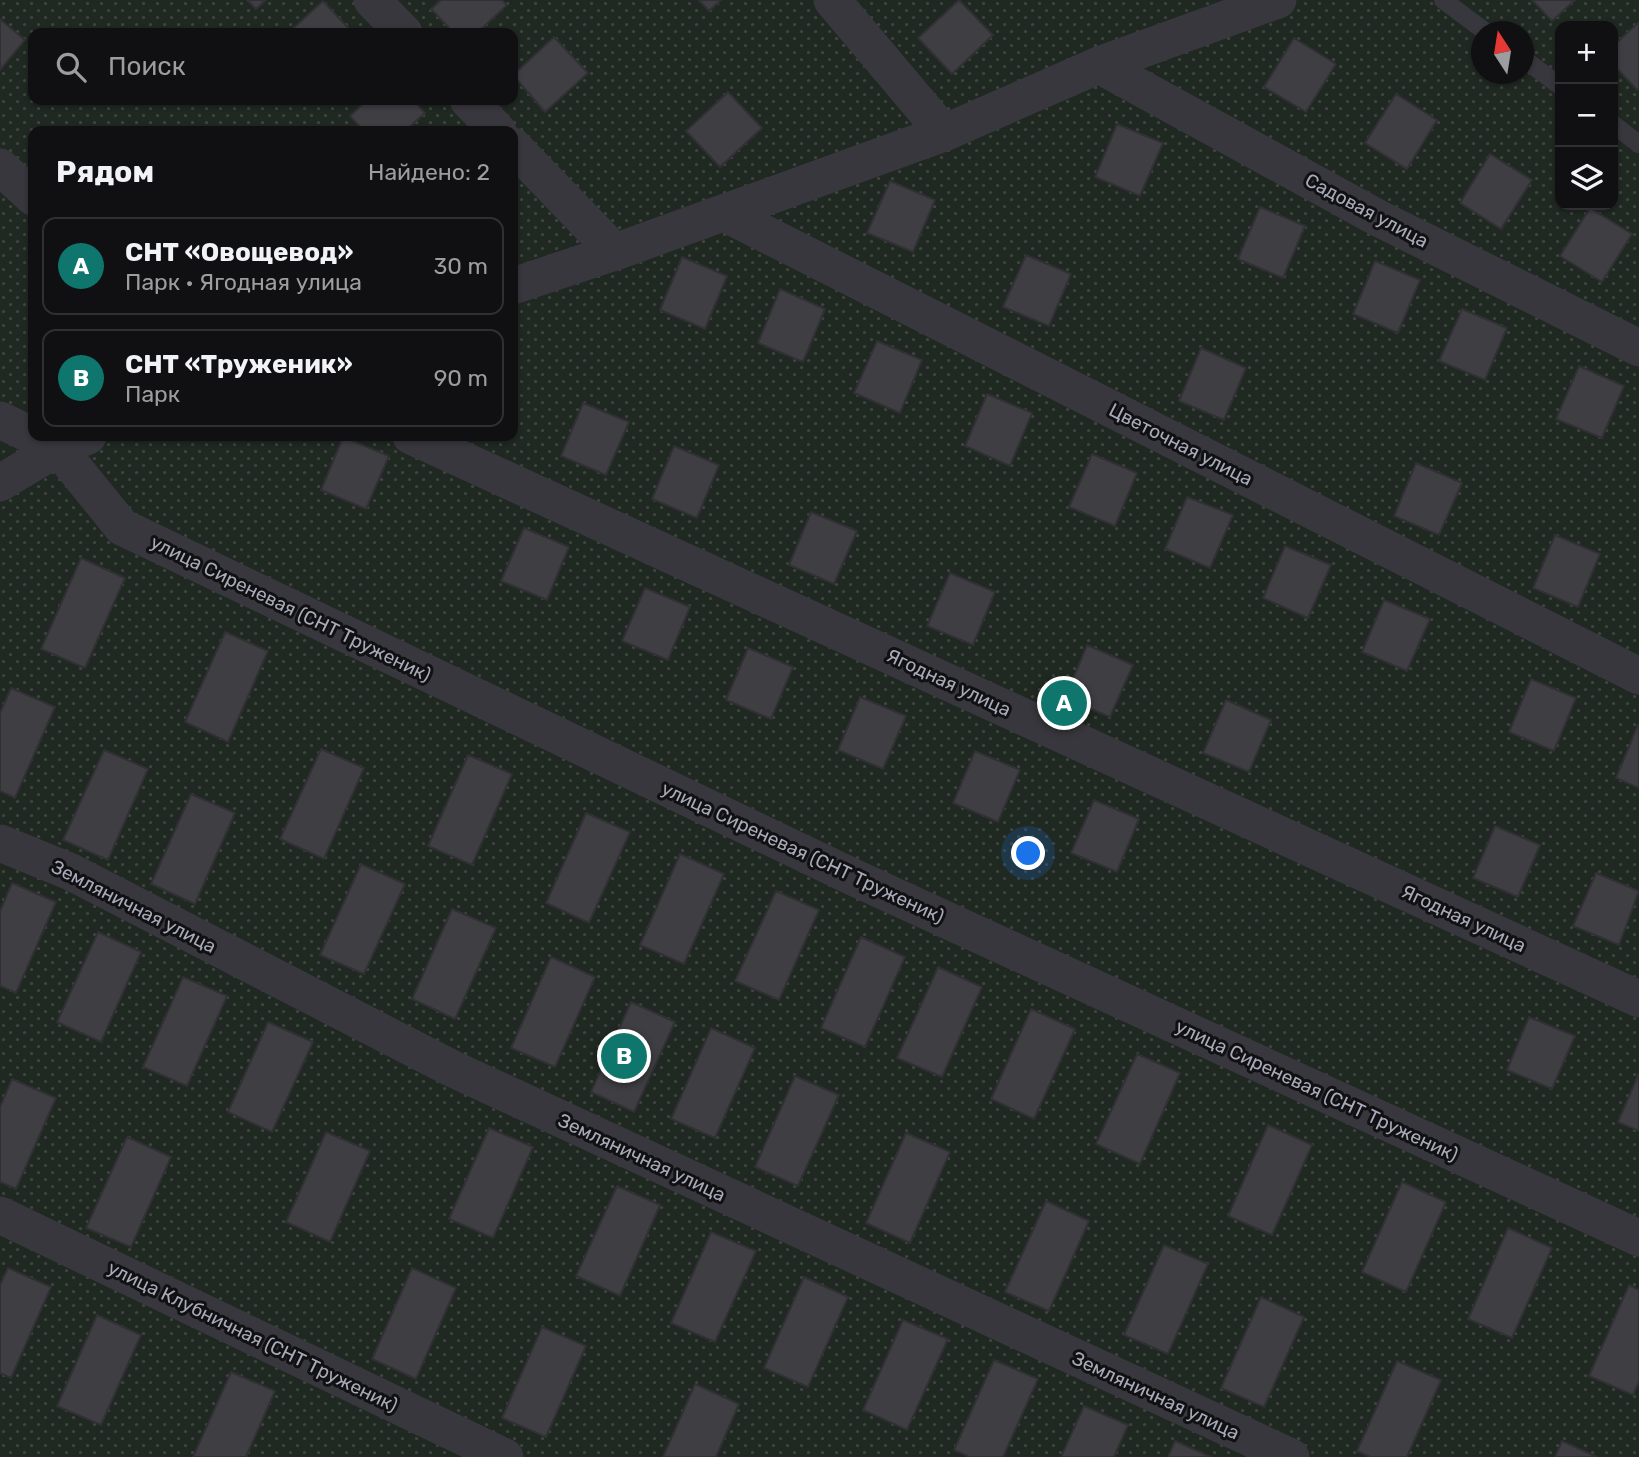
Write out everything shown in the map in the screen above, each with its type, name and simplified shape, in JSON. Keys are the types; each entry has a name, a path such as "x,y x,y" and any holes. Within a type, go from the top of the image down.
{"street":[{"path":"372,0 399,28"},
{"path":"832,0 944,133"},
{"path":"518,284 615,253 944,133 1099,65 1278,0"},
{"name":"Садовая улица","path":"1099,65 1378,218 1639,348"},
{"path":"473,105 493,126"},
{"path":"518,151 615,253"},
{"path":"0,167 28,192"},
{"name":"Цветочная улица","path":"724,213 1639,676"},
{"name":"улица Сиреневая (СНТ Труженик)","path":"0,420 28,428"},
{"name":"Ягодная улица","path":"422,441 1639,999"},
{"path":"0,483 73,442"},
{"name":"улица Сиреневая (СНТ Труженик)","path":"73,442 122,527 855,878 1639,1238"},
{"name":"Земляничная улица","path":"0,843 71,872 451,1068 1291,1457"},
{"name":"улица Клубничная (СНТ Труженик)","path":"0,1215 505,1457"}],"lane":[{"path":"1443,0 1471,21"},
{"path":"1534,66 1557,84"},
{"path":"1618,128 1639,144"}],"shaded area":[{"path":"0,0 1639,0 1639,1457 0,1457"}],"building":[{"path":"247,0 266,0 256,9"},
{"path":"441,0 502,0 507,5 482,28 449,28 431,9"},
{"path":"699,0 721,0 709,11"},
{"path":"959,0 993,35 952,74 918,38"},
{"path":"1532,0 1575,0 1552,21"},
{"path":"323,1 348,28 293,28"},
{"path":"0,19 25,40 0,70"},
{"path":"1639,22 1637,90 1618,69 1618,41"},
{"path":"554,37 588,73 545,112 518,81 518,70"},
{"path":"1294,38 1336,64 1306,112 1264,87"},
{"path":"728,92 762,128 720,167 686,131"},
{"path":"1396,94 1437,120 1407,169 1365,143"},
{"path":"362,105 418,105 425,113 411,126 359,126 350,116"},
{"path":"1117,124 1163,143 1140,196 1095,177"},
{"path":"1490,154 1532,180 1501,229 1460,203"},
{"path":"890,181 935,200 913,252 867,233"},
{"path":"1260,207 1305,226 1283,278 1238,259"},
{"path":"1589,210 1593,210 1632,234 1602,282 1560,256"},
{"path":"1026,255 1071,274 1049,326 1003,307"},
{"path":"682,257 727,276 705,329 660,310"},
{"path":"1375,261 1420,280 1398,333 1353,314"},
{"path":"780,289 825,309 803,362 758,343"},
{"path":"1462,309 1507,328 1485,380 1439,361"},
{"path":"877,341 922,360 900,413 854,393"},
{"path":"1201,348 1246,368 1224,420 1179,401"},
{"path":"1579,366 1624,386 1602,438 1556,419"},
{"path":"987,394 1032,413 1010,466 965,446"},
{"path":"583,403 629,422 606,475 561,456"},
{"path":"341,441 353,441 389,456 366,509 321,490"},
{"path":"674,446 719,465 697,518 652,499"},
{"path":"1092,454 1137,473 1115,526 1069,507"},
{"path":"1416,463 1462,483 1439,535 1394,516"},
{"path":"1187,497 1233,515 1210,568 1165,549"},
{"path":"811,512 857,531 834,584 789,565"},
{"path":"524,528 569,547 547,600 501,581"},
{"path":"1555,535 1600,554 1578,607 1533,588"},
{"path":"1285,546 1331,565 1308,618 1263,598"},
{"path":"81,558 125,578 85,668 41,649"},
{"path":"950,573 995,592 973,645 927,626"},
{"path":"645,588 690,607 668,660 622,641"},
{"path":"1384,600 1430,619 1407,671 1362,652"},
{"path":"225,632 268,651 228,742 185,722"},
{"path":"1087,645 1133,665 1110,717 1065,698"},
{"path":"748,648 793,667 771,719 726,700"},
{"path":"1531,679 1576,698 1554,751 1509,732"},
{"path":"11,688 55,707 15,798 0,791 0,713"},
{"path":"860,697 906,716 883,769 838,750"},
{"path":"1226,700 1271,720 1249,772 1203,753"},
{"path":"1639,726 1639,788 1616,778"},
{"path":"321,749 364,768 324,859 280,839"},
{"path":"104,750 148,769 108,860 63,840"},
{"path":"975,751 1020,770 998,822 953,803"},
{"path":"468,755 512,774 472,865 428,846"},
{"path":"191,794 235,813 195,904 151,884"},
{"path":"1094,800 1139,819 1117,872 1071,853"},
{"path":"586,813 630,832 589,923 546,903"},
{"path":"1495,826 1540,845 1518,897 1473,878"},
{"path":"680,854 724,874 684,964 640,945"},
{"path":"361,864 405,884 364,974 320,955"},
{"path":"1596,873 1639,891 1619,945 1573,926"},
{"path":"12,883 56,902 16,993 0,986 0,911"},
{"path":"776,891 819,910 779,1000 735,981"},
{"path":"452,909 496,928 455,1019 412,999"},
{"path":"98,932 141,952 101,1042 57,1022"},
{"path":"861,937 905,957 865,1047 821,1028"},
{"path":"551,957 595,977 555,1067 511,1048"},
{"path":"938,967 982,987 942,1077 897,1058"},
{"path":"183,977 227,996 187,1086 143,1067"},
{"path":"631,1002 675,1022 634,1112 591,1092"},
{"path":"1031,1009 1075,1029 1034,1119 991,1099"},
{"path":"1529,1017 1575,1036 1552,1089 1507,1070"},
{"path":"268,1022 313,1042 272,1132 228,1112"},
{"path":"711,1028 755,1048 715,1138 671,1119"},
{"path":"1137,1054 1180,1073 1140,1164 1096,1144"},
{"path":"1639,1073 1639,1131 1618,1122"},
{"path":"795,1076 839,1095 798,1186 755,1167"},
{"path":"12,1079 56,1098 16,1189 0,1182 0,1107"},
{"path":"1268,1125 1312,1145 1272,1235 1228,1216"},
{"path":"489,1128 533,1147 493,1238 449,1219"},
{"path":"326,1132 370,1151 330,1242 286,1222"},
{"path":"906,1133 950,1152 910,1243 866,1223"},
{"path":"127,1137 171,1157 131,1247 86,1228"},
{"path":"1402,1182 1446,1202 1406,1292 1362,1272"},
{"path":"617,1186 660,1205 620,1296 576,1276"},
{"path":"1046,1201 1089,1221 1049,1311 1005,1292"},
{"path":"1508,1228 1552,1248 1512,1338 1468,1319"},
{"path":"711,1232 756,1251 715,1342 671,1323"},
{"path":"1164,1245 1208,1264 1168,1354 1124,1335"},
{"path":"8,1268 51,1287 11,1378 0,1373 0,1285"},
{"path":"412,1268 456,1288 416,1379 372,1359"},
{"path":"804,1277 848,1297 808,1387 764,1368"},
{"path":"1629,1285 1639,1290 1639,1382 1633,1395 1589,1376"},
{"path":"1261,1297 1304,1317 1264,1407 1221,1388"},
{"path":"97,1315 141,1335 101,1425 57,1406"},
{"path":"903,1320 948,1339 907,1430 863,1410"},
{"path":"542,1327 586,1346 546,1437 502,1418"},
{"path":"994,1360 1038,1379 1003,1457 969,1457 954,1450"},
{"path":"1397,1361 1441,1380 1407,1457 1370,1457 1357,1451"},
{"path":"231,1372 275,1391 246,1457 193,1457"},
{"path":"695,1384 739,1404 716,1457 663,1457"},
{"path":"1084,1406 1128,1425 1114,1457 1061,1457"},
{"path":"1175,1441 1211,1457 1168,1457"},
{"path":"1562,1441 1597,1457 1555,1457"}],"place":[{"name":"СНТ «Овощевод»","path":"1064,703"},
{"name":"СНТ «Труженик»","path":"624,1056"}]}
